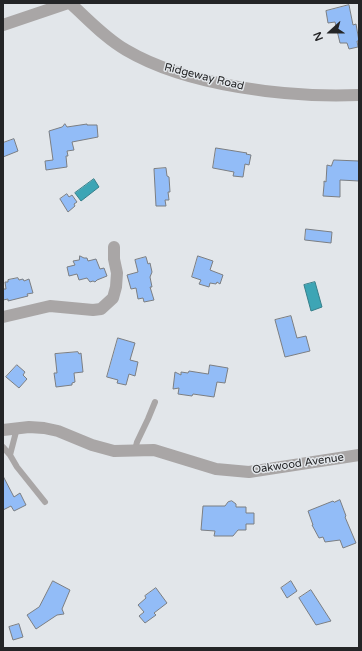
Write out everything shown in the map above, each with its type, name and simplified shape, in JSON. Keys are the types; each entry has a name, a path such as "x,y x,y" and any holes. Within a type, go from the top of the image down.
{"street":[{"path":"3,25 69,3"},
{"name":"Ridgeway Road","path":"69,3 105,36 124,50 147,62 180,73 220,83 260,90 308,95 359,95"},
{"path":"3,317 50,306 93,310 101,309 113,298 116,287 117,273 114,259 114,246"},
{"name":"Oakwood Avenue","path":"3,430 29,427 44,428 58,431 92,445 114,451 154,450 216,469 249,472 359,455"}],"lane":[{"path":"135,450 137,442 155,402"},
{"path":"10,455 16,428"},
{"path":"3,447 44,502"}],"water":[{"path":"94,179 99,187 81,201 75,193"},
{"path":"315,282 322,307 311,311 304,285"}],"building":[{"path":"349,5 353,25 356,24 359,41 357,41 358,47 349,49 347,43 340,43 335,22 328,23 326,11"},
{"path":"65,124 67,127 87,124 97,125 98,137 72,142 74,150 67,151 67,167 46,170 45,161 53,160 49,131 62,127"},
{"path":"14,139 18,151 3,157 3,143"},
{"path":"216,148 251,155 249,165 245,164 243,177 233,176 234,172 213,168"},
{"path":"334,160 359,161 359,181 340,180 340,197 323,196 327,165 331,166"},
{"path":"166,168 167,176 169,177 169,200 165,200 166,206 156,206 154,169"},
{"path":"67,194 69,197 72,195 77,202 68,212 60,199"},
{"path":"306,229 332,232 331,243 305,240"},
{"path":"80,256 87,258 88,261 96,259 100,269 104,268 107,276 95,282 90,282 87,278 79,280 77,274 69,276 67,267 75,265 73,261 79,260"},
{"path":"198,256 213,261 210,270 223,275 220,284 217,282 216,284 210,283 209,287 199,284 201,280 192,277"},
{"path":"146,257 148,264 150,263 152,272 150,277 152,287 150,287 154,300 144,302 143,298 138,299 136,288 131,289 127,275 138,272 135,260"},
{"path":"18,278 19,280 23,279 24,281 29,279 33,293 27,294 28,296 8,301 8,299 3,300 3,289 6,289 5,282"},
{"path":"291,316 297,338 306,336 310,351 285,357 275,320"},
{"path":"118,338 135,343 130,360 138,362 135,376 129,374 126,385 117,383 118,380 107,377"},
{"path":"78,352 79,354 81,353 83,372 74,373 75,382 72,383 72,385 56,387 54,373 57,373 55,354"},
{"path":"17,365 25,372 23,375 27,379 19,388 6,377"},
{"path":"210,365 228,368 225,383 217,382 214,397 193,394 192,396 178,394 179,388 173,389 175,372 181,375 181,372 188,373 189,371 208,374"},
{"path":"3,476 14,497 20,493 26,505 14,511 11,506 3,510"},
{"path":"340,500 346,516 345,517 356,543 343,548 340,540 325,542 323,537 319,538 312,525 308,511 333,501"},
{"path":"232,501 236,504 236,507 246,507 246,513 254,513 254,524 246,524 246,530 238,530 233,536 214,536 215,531 201,530 203,506 225,506 228,502"},
{"path":"53,581 70,590 62,609 64,614 57,615 36,629 27,615 39,607"},
{"path":"291,581 297,591 287,598 281,588"},
{"path":"156,588 167,603 154,613 156,615 145,623 139,616 144,612 138,605 146,598 145,596"},
{"path":"311,590 331,621 316,625 299,598"},
{"path":"19,624 23,637 13,640 9,627"}]}
